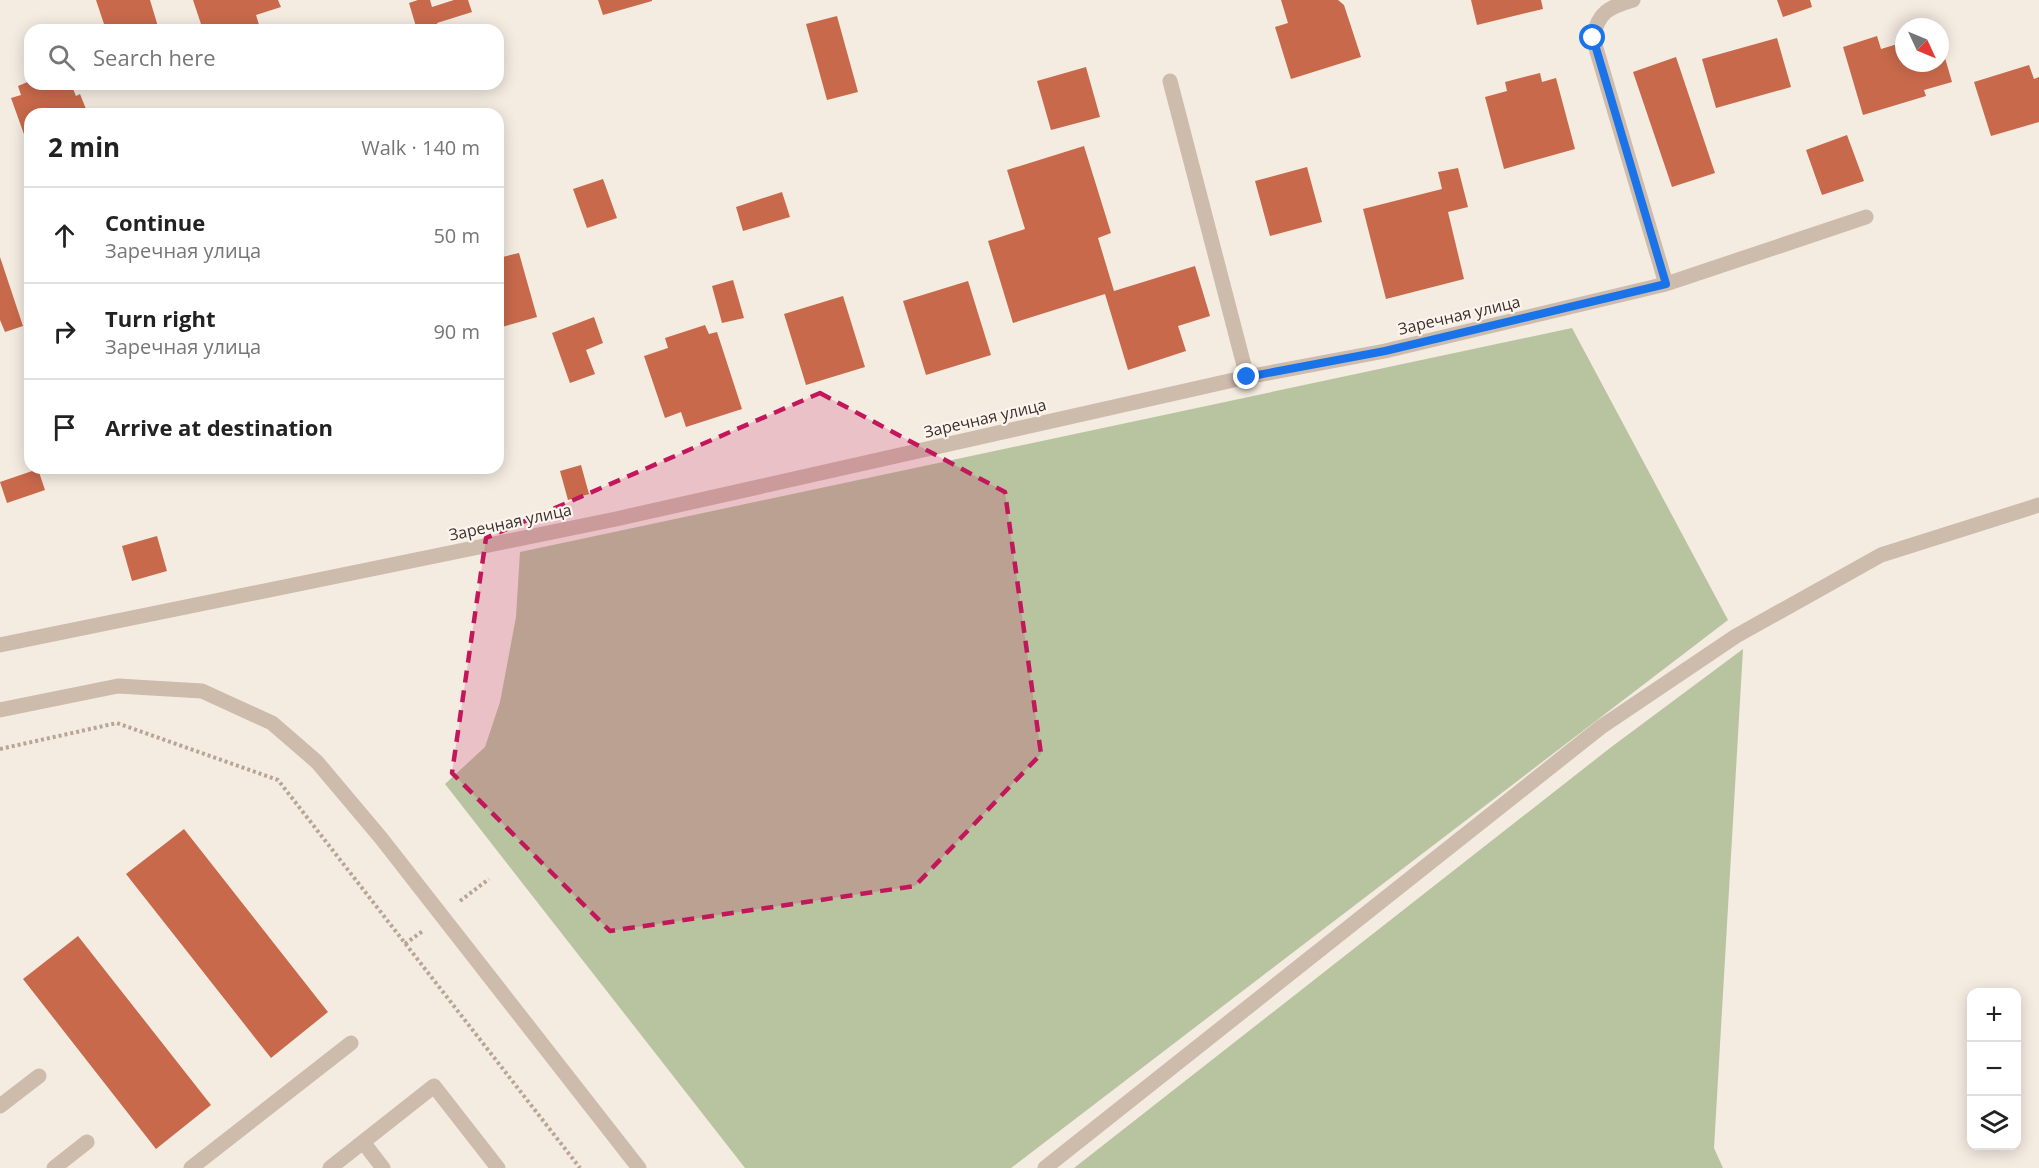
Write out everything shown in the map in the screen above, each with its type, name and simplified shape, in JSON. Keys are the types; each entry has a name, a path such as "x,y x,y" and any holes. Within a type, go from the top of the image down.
{"street":[{"path":"1633,0 1611,6 1595,26 1593,38 1666,284"},
{"path":"1170,81 1247,377"},
{"name":"Заречная улица","path":"0,645 616,519 1247,377 1385,351 1666,284 1866,217"},
{"path":"1045,1168 1601,727 1726,642 1881,555 2039,505"},
{"path":"0,710 118,686 202,691 272,723 317,762 381,838 639,1168"},
{"path":"191,1168 351,1043"},
{"path":"0,1106 39,1076"},
{"path":"330,1168 434,1086 498,1168"},
{"path":"54,1168 87,1142"},
{"path":"363,1142 383,1168"}],"path":[{"path":"0,749 117,723 278,780 580,1168"}],"highlighted area":[{"path":"820,393 1005,492 1041,754 915,886 610,931 452,773 486,538"}],"green space":[{"path":"1572,328 1728,620 1011,1168 745,1168 445,784 485,747 500,702 516,617 520,552"},
{"path":"1743,649 1714,1148 1723,1168 1074,1168 1610,748"}],"building":[{"path":"96,0 150,0 157,24 104,24"},
{"path":"193,0 278,0 281,7 256,15 259,24 201,24"},
{"path":"430,0 432,7 454,0 468,0 472,12 437,24 415,24 409,3"},
{"path":"598,0 652,0 652,1 603,15"},
{"path":"1281,0 1338,0 1344,5 1361,57 1291,79 1275,27 1288,23"},
{"path":"1471,0 1541,0 1543,9 1477,25"},
{"path":"1777,0 1810,0 1812,7 1783,17"},
{"path":"837,16 858,92 827,100 806,24"},
{"path":"1877,36 1881,49 1895,45 1895,72 1949,72 1952,82 1924,90 1926,96 1863,115 1843,47"},
{"path":"1777,38 1791,87 1716,108 1702,59"},
{"path":"1676,57 1715,173 1672,187 1633,72"},
{"path":"2029,65 2034,79 2039,77 2039,122 1991,136 1974,82"},
{"path":"1086,67 1100,117 1051,130 1037,81"},
{"path":"1540,73 1542,82 1556,78 1575,149 1504,169 1485,97 1507,91 1505,82"},
{"path":"24,84 24,90 74,90 76,96 80,94 86,108 24,108 24,134 11,98 21,95 18,86"},
{"path":"1847,135 1864,181 1822,195 1806,150"},
{"path":"1084,146 1111,233 1098,238 1114,291 1195,266 1210,316 1178,326 1186,351 1128,370 1105,294 1013,323 988,241 1025,229 1007,170"},
{"path":"1307,167 1322,222 1270,236 1255,181"},
{"path":"1458,168 1468,207 1448,212 1464,279 1386,299 1363,209 1442,189 1438,172"},
{"path":"603,179 617,218 587,228 573,189"},
{"path":"782,192 790,217 743,231 736,207"},
{"path":"519,253 537,317 504,326 504,257"},
{"path":"0,257 23,326 5,332 0,320"},
{"path":"733,280 744,318 722,323 712,286"},
{"path":"968,281 991,355 926,375 903,301"},
{"path":"843,296 865,367 806,385 784,314"},
{"path":"594,317 603,343 586,350 595,374 570,383 552,333"},
{"path":"705,325 709,334 717,332 742,409 686,427 681,412 665,418 644,356 668,348 665,338"},
{"path":"581,465 589,494 568,500 560,471"},
{"path":"24,474 40,474 45,490 7,503 0,482"},
{"path":"157,536 167,571 132,581 122,546"},
{"path":"184,829 328,1012 271,1058 126,874"},
{"path":"78,936 211,1105 156,1149 23,979"}],"route":[{"path":"1247,377 1385,351 1666,284 1593,38"}]}
